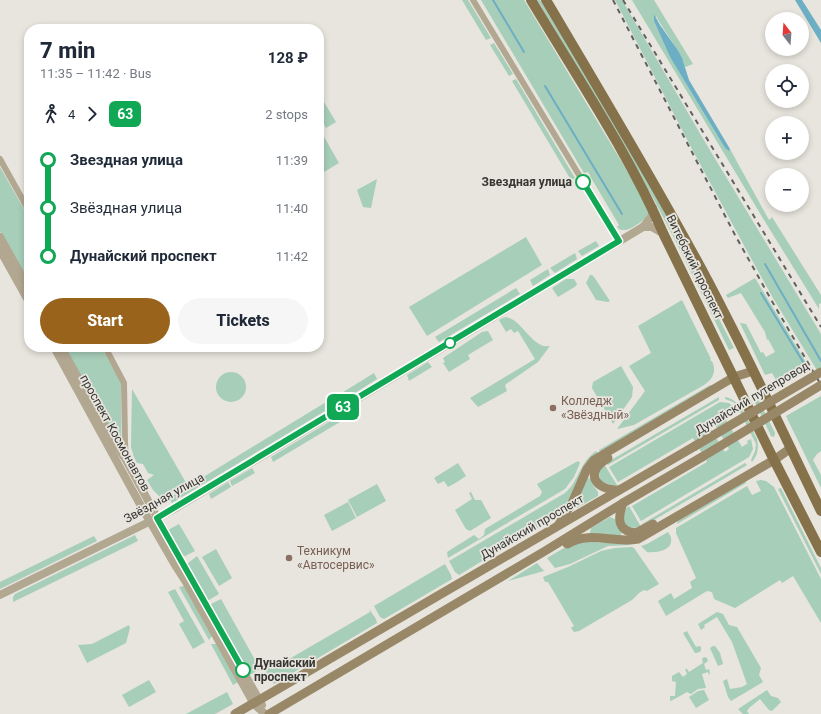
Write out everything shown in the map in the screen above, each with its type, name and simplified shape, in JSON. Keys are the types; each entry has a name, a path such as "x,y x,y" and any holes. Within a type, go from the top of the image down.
{"main road":[{"name":"Витебский проспект","path":"531,0 606,124 653,208 664,235 821,552"},
{"name":"Витебский проспект","path":"546,0 647,171 696,259 753,371 821,511"},
{"path":"559,526 572,503 587,469 594,460 753,371"},
{"name":"Дунайский путепровод","path":"695,446 821,372"},
{"path":"621,490 606,489 598,484 595,473 597,466 600,463 736,380"},
{"name":"Дунайский путепровод","path":"623,502 821,386"},
{"name":"Дунайский проспект","path":"235,714 695,446"},
{"path":"623,502 619,514 620,523 627,531 638,532 791,448"},
{"path":"545,551 558,548 578,538 638,539 773,457"},
{"path":"269,714 545,551 623,502"}],"street":[{"path":"473,0 619,241"},
{"path":"0,159 24,202"},
{"path":"643,227 651,217 653,208"},
{"path":"643,227 652,227 664,235"},
{"name":"Звёздная улица","path":"0,595 154,520 643,227"},
{"path":"0,237 24,280"},
{"path":"0,250 24,293"},
{"name":"проспект Космонавтов","path":"57,352 257,702 266,714"},
{"name":"проспект Космонавтов","path":"64,352 115,444 126,460 154,520"},
{"path":"108,352 124,383 124,442 126,460"}],"green space":[{"path":"462,0 468,0 491,38 486,40"},
{"path":"481,0 524,0 629,174 649,211 646,218 640,223 632,228 624,230 617,227 619,225 590,175 588,172 584,173"},
{"path":"537,0 540,0 618,128 660,204 734,348 729,350 654,201 617,135"},
{"path":"615,0 622,0 705,142 821,334 821,377 773,298 747,251 692,149"},
{"path":"632,0 654,0 693,64 685,67 676,47 656,16 654,21 670,57 725,148 730,149 769,220 772,217 821,295 819,309 764,220"},
{"path":"494,43 513,74 509,76 490,45"},
{"path":"516,79 575,178 571,180 512,81"},
{"path":"324,102 336,122 326,128 324,124"},
{"path":"324,137 339,163 324,172"},
{"path":"0,167 24,209 24,273 0,231"},
{"path":"377,179 371,208 363,207 357,190"},
{"path":"526,237 542,265 427,336 409,307"},
{"path":"596,241 599,246 582,256 578,251"},
{"path":"575,253 577,259 555,273 550,268"},
{"path":"548,269 550,275 533,286 530,280"},
{"path":"590,275 594,277 610,301 596,300 586,283"},
{"path":"755,278 810,369 779,385 772,373 765,375 740,323 746,324 761,353 763,352 766,357 775,352 768,339 767,340 765,332 741,293 728,298 726,295"},
{"path":"566,279 574,279 577,284 558,297 552,288"},
{"path":"516,288 520,294 439,342 435,337"},
{"path":"682,300 712,361 714,371 712,377 704,385 634,425 617,429 645,391 629,366 651,353 638,326"},
{"path":"506,317 518,323 538,344 550,346 538,362 506,384 505,386 507,391 478,407 470,398 535,359 518,331 514,333 511,329 506,332 499,320"},
{"path":"488,331 493,340 468,355 470,359 449,372 443,363 445,362 443,358 482,332"},
{"path":"68,352 104,352 121,382 121,443 117,440"},
{"path":"428,362 432,367 409,381 407,375"},
{"path":"621,366 633,387 632,397 613,424 592,388 593,382"},
{"path":"231,372 242,376 246,387 242,398 231,402 220,398 216,387 220,376"},
{"path":"374,373 377,379 344,400 340,394"},
{"path":"710,385 712,386 600,452 599,450"},
{"path":"132,389 185,481 185,484 161,498 153,490 147,480 154,475 148,473 143,464 137,463 131,447"},
{"path":"754,393 775,433 774,437 771,436 752,396"},
{"path":"336,396 340,402 172,503 169,498"},
{"path":"821,396 821,451 813,460 821,475 821,488 786,416"},
{"path":"719,397 719,400 608,465 606,463"},
{"path":"725,397 731,399 741,408 757,439 758,451 752,462 751,460 756,444 737,406 733,402 725,399"},
{"path":"720,402 729,403 737,410 731,413 729,411 723,415 742,447 751,439 753,449 749,457 641,521 632,506 707,462 693,438 618,482 609,467","holes":["715,425 729,449 725,452 710,428"]},
{"path":"357,405 360,410 273,462 271,457"},
{"path":"596,451 598,453 560,514 459,575 455,572 449,561 565,493 574,483 586,461"},
{"path":"578,461 580,463 574,477 565,489 448,558 447,552 474,535 479,539 484,535 485,529 540,496 542,492 537,484"},
{"path":"458,463 466,476 448,487 444,481 438,484 434,478"},
{"path":"745,463 747,465 644,526 642,524"},
{"path":"604,464 617,485 614,486 600,481 599,471"},
{"path":"252,468 255,473 232,486 230,481"},
{"path":"587,478 591,479 598,492 598,496 577,508 575,506"},
{"path":"745,481 746,483 677,524 678,521"},
{"path":"756,481 766,481 774,487 821,579 821,623 793,576 782,583 780,580 735,608 714,599 712,592 707,591 666,616 658,601 671,593 674,599 692,588 690,582 696,578 676,533 676,528 747,486 752,495 761,491"},
{"path":"228,482 231,487 211,499 209,494"},
{"path":"377,484 386,501 357,517 348,500"},
{"path":"781,488 821,568 821,574 778,489"},
{"path":"471,492 475,500 481,500 491,518 470,531 466,529 455,510 472,499 469,493"},
{"path":"348,502 356,518 332,531 324,515"},
{"path":"629,506 641,527 634,528 626,525 624,522 623,519 625,511"},
{"path":"610,517 615,519 617,527 622,532 621,535 590,533 591,528"},
{"path":"179,524 195,551 183,557 168,530"},
{"path":"668,532 671,542 668,548 658,552 647,552 641,546 647,544"},
{"path":"135,535 138,541 13,602 13,597 15,594"},
{"path":"94,536 97,541 0,589 0,582"},
{"path":"576,541 632,545 608,546 570,564 555,568 547,558"},
{"path":"632,547 659,584 647,591 644,590 632,600 579,631 574,632 571,628 574,626 548,582 545,582 543,577 601,551"},
{"path":"216,549 232,578 219,586 202,557"},
{"path":"197,556 219,594 209,600 207,600 187,564"},
{"path":"537,563 544,571 508,581"},
{"path":"445,564 452,579 384,619 380,617 374,606"},
{"path":"184,586 212,636 209,640 179,587"},
{"path":"175,589 205,642 193,649 179,624 184,621 168,592"},
{"path":"221,599 260,669 250,675 209,605"},
{"path":"369,609 377,623 274,684 265,670 283,660 284,662 370,612"},
{"path":"717,612 723,614 729,625 737,627 761,668 759,675 763,682 731,701 728,697 723,681 727,679 730,689 742,687 747,684 732,642 717,617 704,625 705,627 701,630 698,624"},
{"path":"129,625 130,628 126,643 87,663 78,645 92,644"},
{"path":"687,631 696,647 701,647 701,651 695,653 683,633"},
{"path":"211,644 217,644 238,682 233,685"},
{"path":"715,646 720,653 723,664 718,666 710,648"},
{"path":"704,657 707,658 708,661 704,664 706,670 709,669 710,673 709,675 708,672 702,674 706,688 698,689 691,694 687,692 671,701 670,696 675,696 676,682 672,681 672,676 679,672 683,677 687,674 685,669 689,672 703,663 702,659"},
{"path":"149,680 156,692 129,707 122,695"},
{"path":"704,690 709,700 696,708 689,697 698,691"},
{"path":"767,690 771,696 778,698 781,702 772,711 769,710 760,699 749,708 747,711 749,714 743,714 738,709"},
{"path":"227,692 233,704 215,714 186,714"}],"water":[{"path":"795,0 802,0 821,30 821,43 809,23 809,12 802,12"},
{"path":"654,15 682,58 689,80 730,149 729,151 725,148 670,57 654,21"}],"waterway":[{"path":"493,0 524,52"},
{"path":"545,86 622,214"},
{"path":"765,264 821,361"},
{"path":"761,293 808,370"}],"railway":[{"path":"613,0 735,235 821,385"},
{"path":"623,0 821,327"}],"bus line":[{"name":"63","path":"243,670 157,518 619,241 583,182"}],"place":[{"name":"Звездная улица","path":"583,182"},
{"name":"Колледж «Звёздный»","path":"553,408"},
{"name":"Техникум «Автосервис»","path":"289,558"},
{"name":"Дунайский проспект","path":"243,670"}]}
